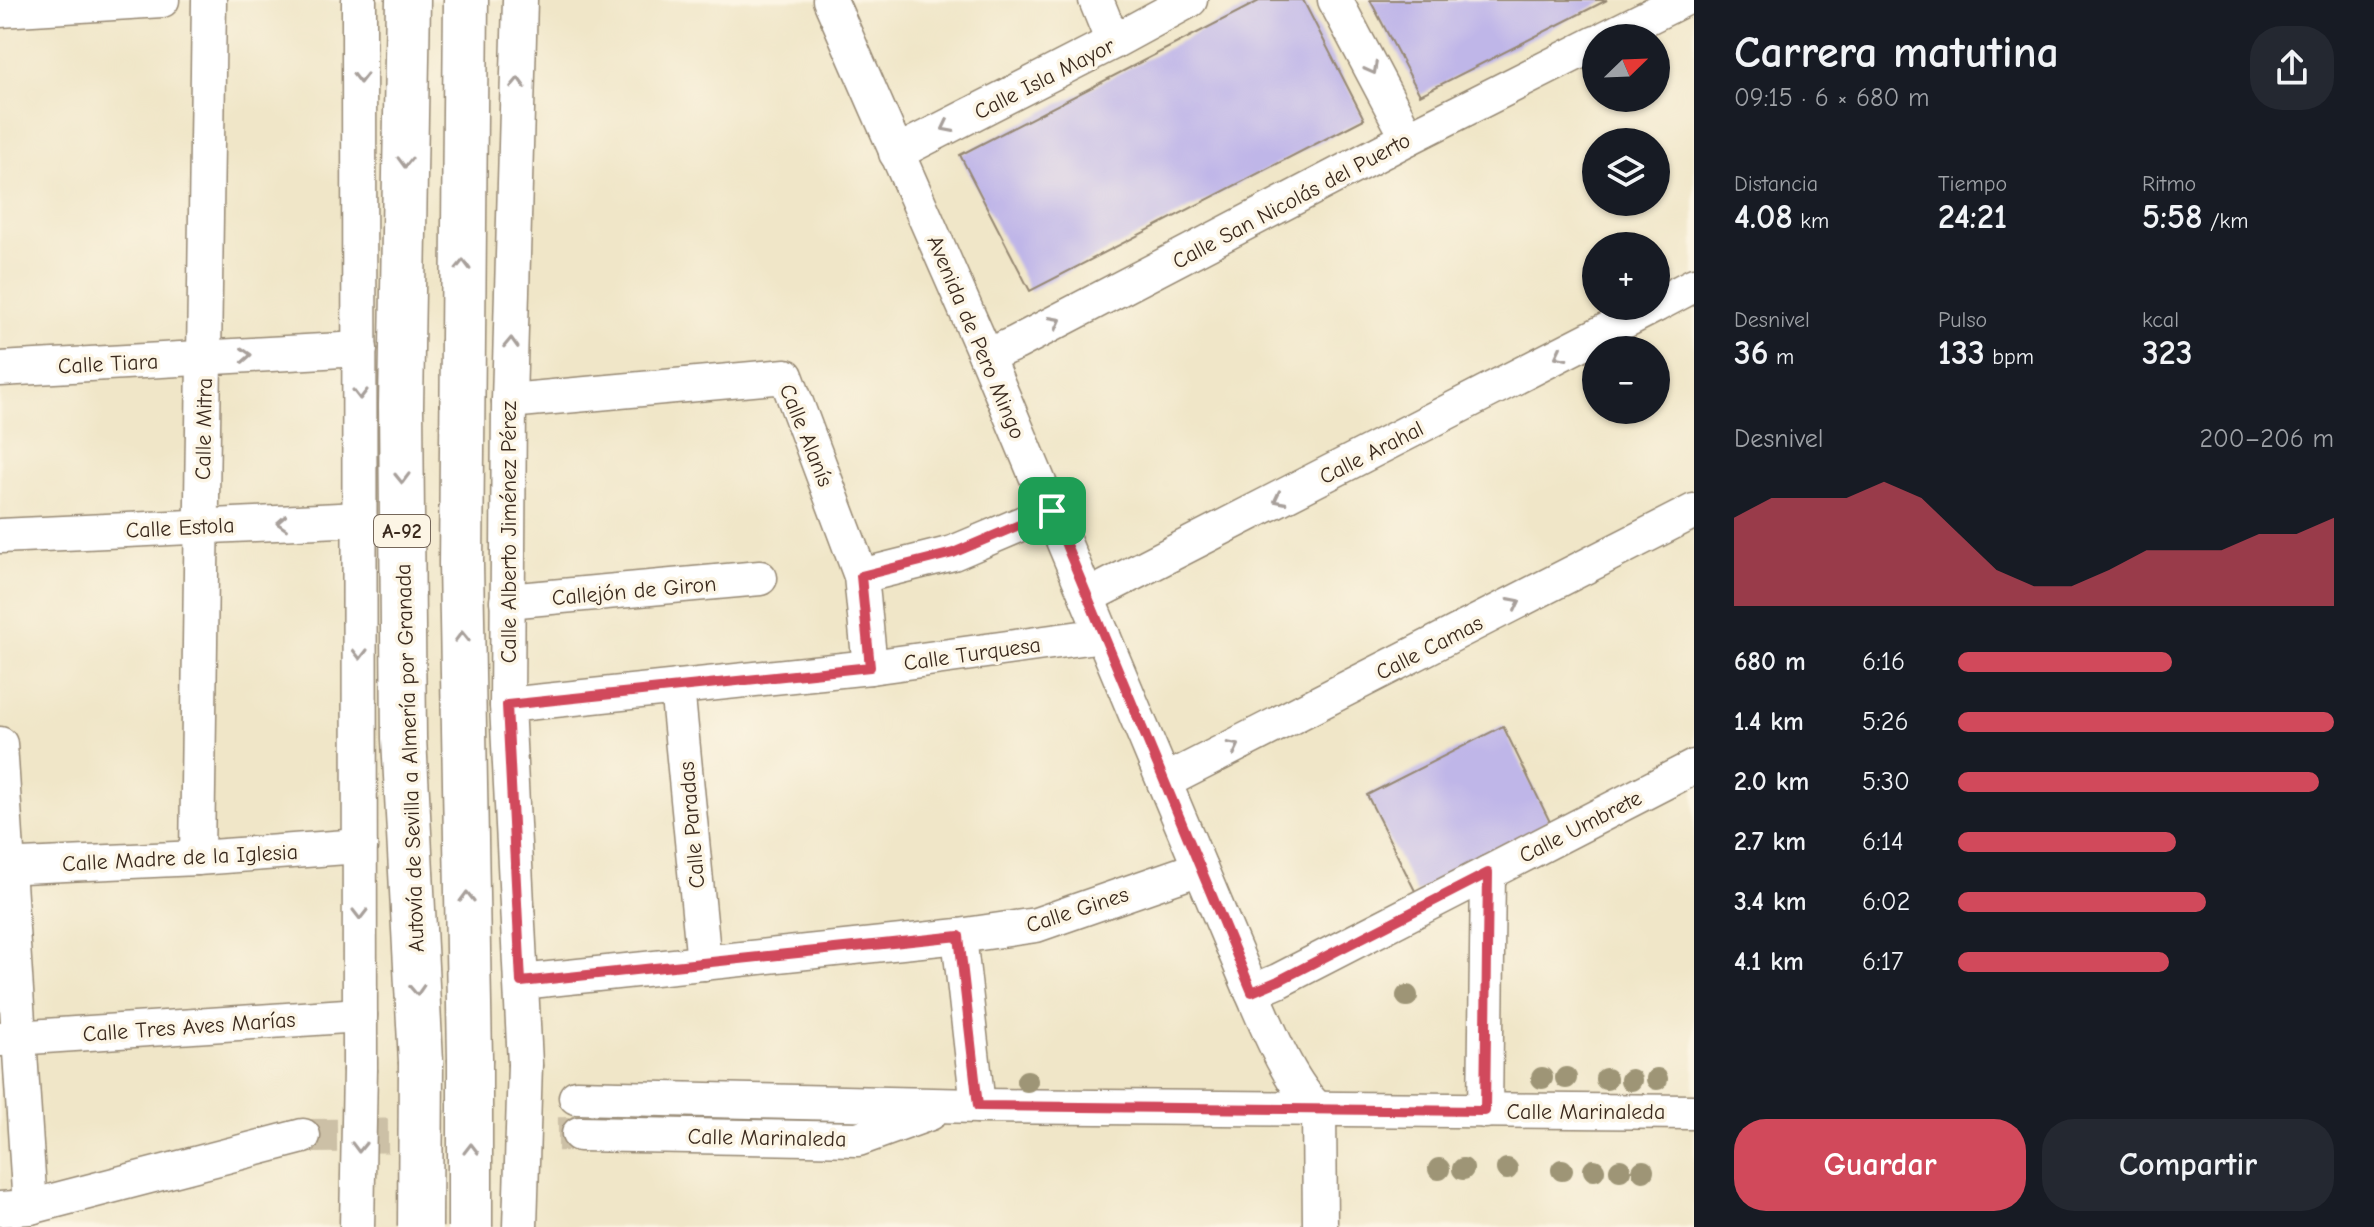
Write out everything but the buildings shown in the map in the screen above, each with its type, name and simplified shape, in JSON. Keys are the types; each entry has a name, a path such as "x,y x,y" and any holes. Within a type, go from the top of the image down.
{"highway":[{"name":"Autovía de Sevilla a Almería por Granada","path":"408,0 401,406 404,722 421,1062 420,1227"},
{"name":"A-92","path":"466,0 461,564 470,1227"}],"street":[{"path":"0,10 162,0"},
{"name":"Calle Mitra","path":"197,858 209,0"},
{"path":"357,1227 360,1069 359,0"},
{"name":"Calle Alberto Jiménez Pérez","path":"520,0 507,601 507,705 525,1064 520,1227"},
{"name":"Avenida de Pero Mingo","path":"830,0 1052,511 1252,992 1274,1041 1307,1100 1319,1110"},
{"path":"1096,0 1113,42"},
{"name":"Calle Isla Mayor","path":"896,153 1190,0"},
{"path":"1335,0 1408,138"},
{"path":"1634,24 1682,0"},
{"name":"Calle San Nicolás del Puerto","path":"986,356 1582,50"},
{"name":"Calle Arahal","path":"1670,297 1694,285"},
{"name":"Calle Arahal","path":"1087,597 1626,320"},
{"name":"Calle Tiara","path":"0,369 360,349"},
{"name":"Calle Alanís","path":"509,401 786,376 861,576 870,667"},
{"path":"861,576 953,553 1052,511"},
{"name":"Calle Camas","path":"1164,782 1694,511"},
{"name":"Calle Estola","path":"0,536 360,519"},
{"name":"Callejón de Giron","path":"507,601 760,578"},
{"name":"Calle Turquesa","path":"507,705 870,667 1103,635"},
{"name":"Calle Paradas","path":"677,687 704,963"},
{"path":"0,744 15,1215 303,1136"},
{"name":"Calle Umbrete","path":"1252,992 1694,767"},
{"name":"Calle Madre de la Iglesia","path":"3,867 197,858 360,846"},
{"name":"Calle Gines","path":"521,982 959,936 1036,925 1200,868"},
{"path":"1485,1111 1488,873"},
{"path":"959,936 964,1106"},
{"name":"Calle Tres Aves Marías","path":"9,1038 360,1015"},
{"name":"Calle Marinaleda","path":"576,1097 964,1106 1694,1112"},
{"name":"Calle Marinaleda","path":"579,1134 858,1139 964,1106"},
{"path":"1319,1110 1320,1227"}],"tunnel":[{"path":"303,1136 579,1134"}],"route":[{"path":"1052,511 1252,992 1488,873 1485,1111 978,1106 959,936 521,982 507,705 870,667 861,576 953,553 1052,511"}]}
